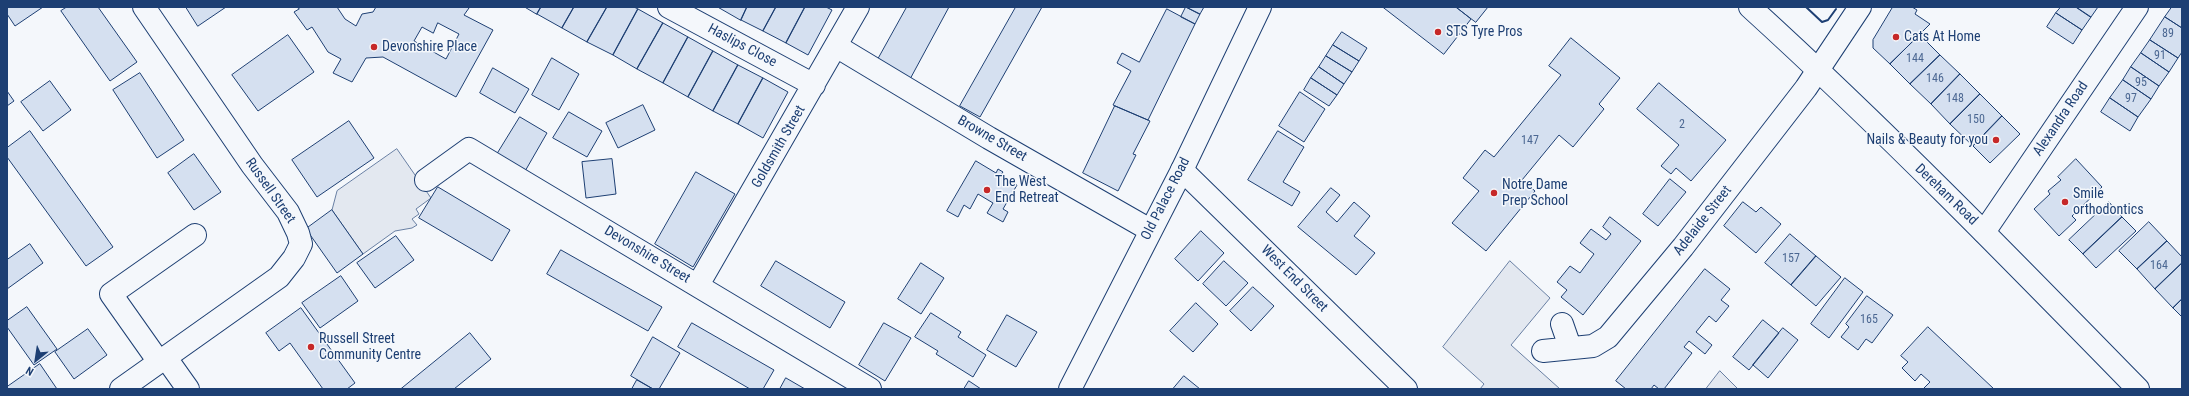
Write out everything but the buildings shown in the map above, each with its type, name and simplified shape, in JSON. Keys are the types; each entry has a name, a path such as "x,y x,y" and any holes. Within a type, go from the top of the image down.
{"street":[{"name":"Russell Street","path":"121,389 279,277 294,258 301,244 298,233 288,212 252,165 144,7"},
{"name":"Haslips Close","path":"669,7 814,85"},
{"name":"Goldsmith Street","path":"698,285 858,7"},
{"name":"Old Palace Road","path":"1070,389 1182,170 1260,7"},
{"name":"Dereham Road","path":"1750,7 1818,69 1984,232 2129,386"},
{"name":"Adelaide Street","path":"1544,351 1570,347 1593,346 1608,337 1688,241 1806,88 1860,7"},
{"name":"Alexandra Road","path":"1984,232 2137,7"},
{"name":"Browne Street","path":"836,46 989,138 1150,230"},
{"name":"Devonshire Street","path":"426,180 469,149 870,389"},
{"name":"West End Street","path":"1182,170 1406,389"},
{"path":"188,389 111,294 195,235"},
{"path":"1562,324 1570,347"}],"shaded area":[{"path":"397,149 431,198 416,209 419,214 412,219 417,225 412,228 395,231 363,254 332,210 337,191"},
{"path":"1510,261 1550,298 1511,345 1560,389 1480,389 1484,384 1443,347"},
{"path":"1720,371 1738,389 1706,389"}],"wall":[{"path":"1806,7 1822,22 1828,20 1836,9"}],"place":[{"name":"STS Tyre Pros","path":"1438,32"},
{"name":"Cats At Home","path":"1896,37"},
{"name":"Devonshire Place","path":"374,47"},
{"name":"Nails & Beauty for you","path":"1996,140"},
{"name":"The West End Retreat","path":"987,190"},
{"name":"Notre Dame Prep School","path":"1494,193"},
{"name":"Smile orthodontics","path":"2065,202"},
{"name":"Russell Street Community Centre","path":"311,347"}]}
